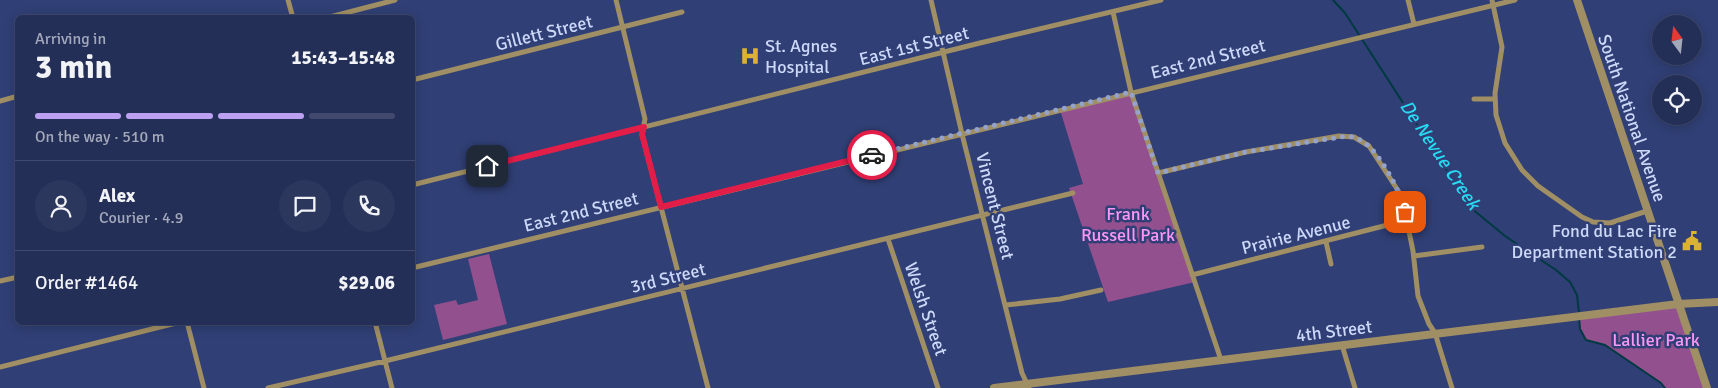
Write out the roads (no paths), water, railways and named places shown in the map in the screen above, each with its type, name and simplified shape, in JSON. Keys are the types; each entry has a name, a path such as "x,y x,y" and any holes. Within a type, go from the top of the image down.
{"street":[{"path":"288,0 292,15"},
{"path":"338,15 395,0"},
{"path":"616,0 645,119 642,134 708,388"},
{"name":"Vincent Street","path":"931,0 962,134 1022,373 1028,386"},
{"name":"East 1st Street","path":"415,184 944,52 1161,0"},
{"path":"1408,0 1414,24"},
{"name":"East 2nd Street","path":"415,267 1414,24 1493,3 1515,0"},
{"name":"South National Avenue","path":"1577,0 1707,388"},
{"path":"1493,3 1502,47 1495,99 1497,122 1505,143 1522,170 1538,186 1584,218 1593,222 1612,223 1647,211"},
{"name":"Gillett Street","path":"415,79 682,12"},
{"path":"1113,12 1131,92 1221,360"},
{"path":"0,101 15,97"},
{"path":"1474,99 1495,99"},
{"path":"1158,173 1246,152 1339,136 1351,136 1361,140 1369,146 1392,179 1401,196 1414,256 1418,296 1429,324 1435,333 1452,388"},
{"name":"3rd Street","path":"268,388 1073,193"},
{"name":"Prairie Avenue","path":"1192,275 1407,220"},
{"name":"Welsh Street","path":"888,239 938,388"},
{"path":"1326,242 1331,264"},
{"path":"1414,256 1482,247"},
{"path":"0,281 15,278"},
{"path":"1006,305 1060,299 1101,290"},
{"name":"4th Street","path":"994,388 1028,386 1435,333 1678,304 1718,302"},
{"path":"0,367 168,325"},
{"path":"188,325 204,388"},
{"path":"376,325 392,388"},
{"path":"1342,345 1355,388"}],"waterway":[{"name":"De Nevue Creek","path":"1333,0 1345,13 1471,208 1505,236 1556,270 1570,282 1577,295 1579,313"},
{"name":"De Nevue Creek","path":"1579,317 1580,329 1586,340 1605,345 1661,383 1665,388"}],"place":[{"name":"St. Agnes Hospital","path":"750,56"},
{"name":"Fond du Lac Fire Department Station 2","path":"1692,241"}],"park label":[{"name":"Frank Russell Park","path":"1128,224"},
{"name":"Lallier Park","path":"1656,340"}]}
